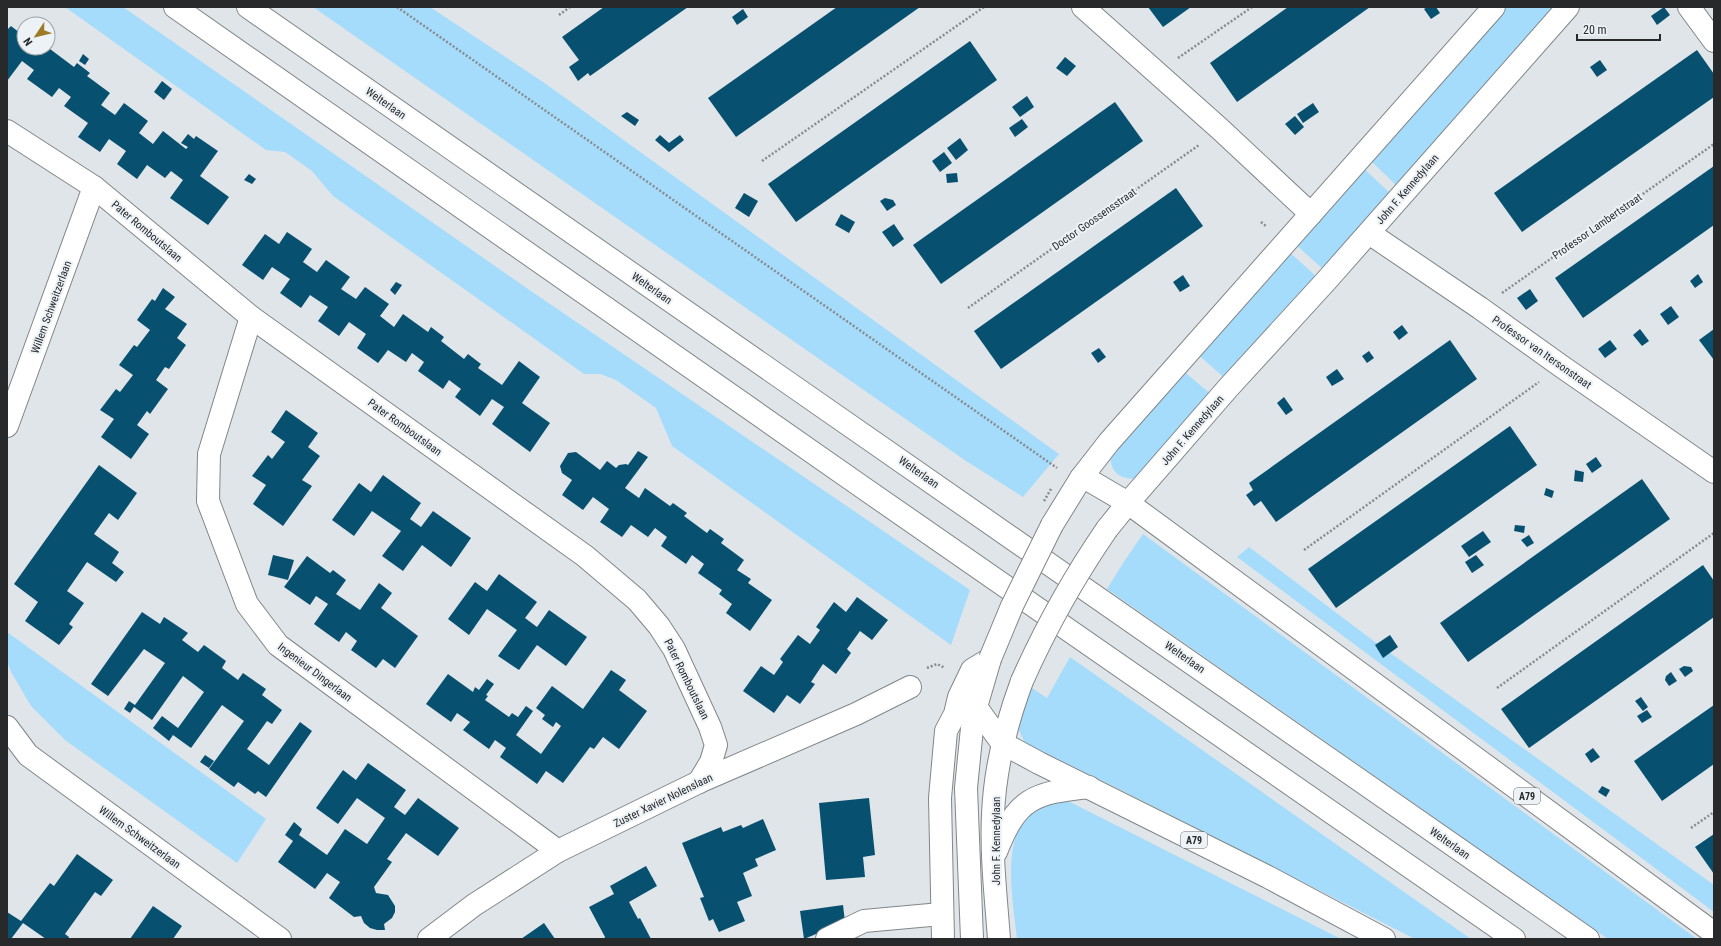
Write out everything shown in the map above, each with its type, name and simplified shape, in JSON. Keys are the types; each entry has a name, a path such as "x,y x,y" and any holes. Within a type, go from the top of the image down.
{"main road":[{"path":"175,7 819,457 1514,939"},
{"name":"Welterlaan","path":"248,7 1588,939"},
{"path":"1083,7 1156,74 1220,129 1311,214"},
{"path":"972,939 966,788 968,761 976,708 990,659 1034,559 1066,500 1072,475 1109,442 1494,7"},
{"name":"John F. Kennedylaan","path":"999,939 993,815 1002,743 1022,681 1040,640 1061,602 1108,529 1128,503 1228,388 1369,233 1568,7"},
{"path":"1689,7 1714,41"},
{"name":"Pater Romboutslaan","path":"7,131 94,187 251,317 585,556 637,600 659,626 674,649 710,727 716,745 711,762 699,782"},
{"name":"Willem Schweitzerlaan","path":"7,426 94,187"},
{"name":"Professor van Itersonstraat","path":"1369,233 1480,308 1714,472"},
{"name":"Ingenieur Dingerlaan","path":"251,317 209,454 208,493 208,501 247,604 278,645 558,851"},
{"name":"A79","path":"1072,475 1087,479 1128,503 1714,933"},
{"path":"943,939 941,914 940,798 946,731 955,714 959,697 972,670 990,659"},
{"name":"Zuster Xavier Nolenslaan","path":"429,939 474,905 558,851 699,782 856,714 910,687"},
{"name":"A79","path":"976,708 1002,743 1039,763 1268,877 1384,939"},
{"name":"Willem Schweitzerlaan","path":"7,727 28,755 280,939"},
{"path":"994,857 1011,821 1017,812 1031,800 1056,790 1088,787"},
{"path":"827,939 864,921 941,914"}],"path":[{"path":"397,7 1072,475"},
{"path":"559,15 570,7"},
{"path":"762,161 984,7"},
{"path":"1156,74 1252,7"},
{"name":"Doctor Goossensstraat","path":"968,308 1220,129"},
{"name":"Professor Lambertstraat","path":"1480,308 1714,144"},
{"path":"1304,550 1561,366"},
{"path":"1497,688 1714,533"},
{"path":"1691,828 1714,812"}],"shaded area":[{"path":"65,7 123,7 528,289 970,590 951,645 672,446 656,408 616,380 600,374 584,374 333,196 312,171 285,152 266,150"},
{"path":"313,7 430,7 546,84 1059,454 1023,497 966,461"},
{"path":"1504,7 1559,7 1397,186 1369,159"},
{"path":"1362,167 1391,194 1323,269 1294,243"},
{"path":"1287,250 1317,277 1227,380 1196,353"},
{"path":"1181,369 1213,396 1139,479 1127,478 1118,474 1112,467 1110,455"},
{"path":"1143,534 1697,939 1608,939 1107,589"},
{"path":"1249,547 1375,642 1714,885 1714,912 1237,557"},
{"path":"7,632 266,819 237,863 65,740 31,706 11,672 7,661"},
{"path":"1070,657 1471,939 1415,939 1025,743 1017,726 1029,686 1047,698"},
{"path":"1053,801 1068,801 1341,939 1017,939 1011,887 1011,868 1017,833 1024,818 1036,807"}],"building":[{"path":"604,7 688,7 590,76 588,73 578,81 569,67 579,60 562,37"},
{"path":"837,7 920,7 736,137 708,98"},
{"path":"1148,7 1191,7 1163,27"},
{"path":"1288,7 1370,7 1237,102 1210,63"},
{"path":"1427,7 1436,7 1440,13 1431,19 1424,9"},
{"path":"1664,7 1670,15 1657,25 1651,16"},
{"path":"743,9 748,17 737,25 732,17"},
{"path":"11,26 16,30 16,56 56,56 56,54 74,67 77,63 90,73 87,76 110,93 101,105 115,115 124,103 148,121 139,133 153,144 163,131 186,149 188,147 181,143 188,134 194,139 196,136 218,151 200,176 229,197 208,225 170,198 183,180 171,171 165,178 147,165 137,179 117,164 126,151 109,139 100,152 78,137 88,123 64,106 71,97 59,88 52,97 27,79 34,70 22,61 7,81 7,30"},
{"path":"970,41 997,80 796,222 768,184"},
{"path":"1697,50 1714,74 1714,97 1522,232 1494,193"},
{"path":"83,54 89,59 85,65 79,61"},
{"path":"1065,57 1076,66 1067,76 1056,68"},
{"path":"1600,60 1607,70 1597,77 1590,67"},
{"path":"162,81 172,89 164,100 154,92"},
{"path":"1027,96 1034,107 1020,117 1012,107"},
{"path":"1115,102 1143,141 941,284 913,245"},
{"path":"1313,103 1319,112 1303,123 1297,114"},
{"path":"627,112 639,120 635,126 621,116"},
{"path":"1295,116 1304,127 1295,135 1285,124"},
{"path":"1022,119 1028,127 1015,137 1009,128"},
{"path":"660,135 669,143 680,135 684,140 669,152 655,140"},
{"path":"960,138 968,150 956,160 947,148"},
{"path":"944,152 952,163 940,172 932,161"},
{"path":"1714,166 1714,225 1583,318 1555,278"},
{"path":"957,173 958,182 947,183 946,174"},
{"path":"249,174 256,179 252,184 244,180"},
{"path":"1176,188 1203,226 1001,369 974,331"},
{"path":"744,193 758,201 749,217 735,208"},
{"path":"885,198 893,200 896,205 887,211 880,201"},
{"path":"841,214 855,222 849,233 835,225"},
{"path":"894,224 904,239 893,247 882,232"},
{"path":"287,232 312,249 303,262 317,272 326,260 350,277 341,289 356,299 365,287 389,304 380,316 394,327 403,314 428,332 431,327 444,337 441,341 464,359 468,354 481,364 478,368 502,385 519,361 540,377 522,403 550,423 530,452 492,424 504,407 492,399 480,416 455,397 461,389 449,380 443,389 418,371 424,362 412,353 406,362 388,350 378,363 357,348 366,334 349,322 339,336 318,321 328,307 310,295 301,308 280,293 290,279 272,267 263,280 242,265 265,234 279,244"},
{"path":"1698,274 1703,282 1695,288 1690,281"},
{"path":"1183,275 1190,286 1180,292 1173,282"},
{"path":"396,282 402,285 395,295 390,290"},
{"path":"163,288 175,297 165,309 187,324 177,338 186,345 169,369 165,367 156,380 168,389 150,414 147,411 137,425 149,434 131,459 101,437 114,419 100,410 116,389 120,392 133,375 119,365 134,345 137,347 150,330 137,320 152,299 155,301"},
{"path":"1530,289 1538,301 1526,310 1517,298"},
{"path":"1671,306 1679,317 1668,325 1660,314"},
{"path":"1402,325 1408,333 1399,340 1393,332"},
{"path":"1640,329 1649,341 1642,346 1633,335"},
{"path":"1714,329 1714,360 1699,340"},
{"path":"1450,340 1477,379 1276,522 1261,501 1254,506 1246,495 1253,490 1249,483"},
{"path":"1610,340 1617,349 1605,358 1598,349"},
{"path":"1099,348 1106,357 1098,363 1091,353"},
{"path":"1369,351 1374,358 1367,363 1362,356"},
{"path":"1337,369 1344,379 1332,386 1326,377"},
{"path":"1284,397 1293,410 1286,415 1277,403"},
{"path":"286,410 318,433 308,447 320,456 302,480 312,486 283,526 253,504 266,485 252,476 268,455 272,459 285,442 271,432"},
{"path":"1510,426 1537,465 1336,608 1308,569"},
{"path":"638,451 648,457 625,488 639,498 645,488 670,506 673,503 687,513 684,516 707,533 710,529 724,539 721,543 744,560 737,570 751,579 748,583 772,600 750,631 726,613 732,604 719,594 722,590 698,573 704,564 692,555 686,564 661,546 667,537 655,528 648,537 631,525 622,537 600,522 609,509 593,497 583,510 562,495 572,480 562,473 560,466 568,453 576,452 600,470 607,461 616,468 619,465 628,465"},
{"path":"1596,457 1602,466 1592,473 1586,464"},
{"path":"99,465 137,493 118,520 109,513 94,534 119,552 112,563 124,572 116,582 87,562 67,591 84,603 69,624 73,627 59,645 25,621 38,602 14,584"},
{"path":"1575,470 1584,472 1583,482 1574,481"},
{"path":"383,475 421,503 410,519 421,527 433,511 471,538 451,567 422,545 403,571 382,556 401,531 372,511 354,536 332,520 359,483 371,492"},
{"path":"1642,479 1670,519 1468,662 1440,623"},
{"path":"1546,488 1554,491 1552,498 1544,495"},
{"path":"1515,525 1525,526 1524,533 1514,531"},
{"path":"1483,531 1491,542 1469,557 1461,546"},
{"path":"1529,535 1534,543 1527,547 1521,540"},
{"path":"273,555 294,560 288,580 268,575"},
{"path":"1476,555 1484,565 1472,573 1465,562"},
{"path":"307,556 330,573 333,570 346,580 336,594 360,610 379,583 392,593 381,608 418,636 395,668 383,659 376,668 351,650 357,641 346,632 339,642 314,624 328,604 316,596 310,605 284,587"},
{"path":"1703,565 1714,581 1714,617 1529,748 1501,709"},
{"path":"499,574 537,602 525,618 537,627 549,610 587,637 566,666 537,645 519,670 498,656 517,630 487,609 469,635 448,619 475,582 487,591"},
{"path":"857,597 888,620 872,640 860,631 847,649 851,653 836,674 823,664 811,682 815,684 800,704 787,695 774,713 743,691 761,666 774,675 783,662 780,659 798,635 810,644 820,630 816,627 834,602 846,612"},
{"path":"142,612 160,624 164,617 188,633 182,640 198,652 204,645 226,661 222,668 238,680 243,673 266,689 262,695 282,710 272,724 267,721 247,749 269,765 300,722 312,731 266,797 258,791 255,794 238,782 234,787 209,769 244,721 222,705 191,748 173,735 169,741 153,728 162,716 178,728 204,692 183,676 152,720 134,707 130,713 124,709 129,701 135,705 165,663 144,649 108,696 91,684"},
{"path":"1390,635 1398,647 1383,658 1375,645"},
{"path":"1684,666 1691,667 1693,671 1685,677 1679,669"},
{"path":"611,670 626,680 619,690 647,711 619,749 603,737 594,749 590,747 563,783 546,771 537,784 500,757 506,748 495,740 489,749 463,730 470,722 457,713 451,722 426,704 448,674 473,692 475,687 479,690 487,679 494,684 486,695 488,696 485,700 509,717 512,713 518,717 526,706 533,711 516,735 541,754 561,726 556,722 553,727 542,719 545,715 536,708 552,686 583,709"},
{"path":"1671,672 1677,681 1669,686 1665,680 1666,676"},
{"path":"1641,697 1648,707 1643,711 1635,701"},
{"path":"1714,705 1714,764 1662,801 1634,761"},
{"path":"1647,710 1652,717 1642,723 1637,716"},
{"path":"1593,748 1600,757 1591,763 1585,754"},
{"path":"205,755 214,761 209,768 200,762"},
{"path":"368,763 406,790 394,807 405,815 418,798 459,828 438,856 406,833 387,859 392,862 374,887 376,893 388,895 395,906 395,912 392,918 384,924 385,930 370,928 364,923 361,916 354,917 329,898 340,882 327,873 315,889 278,862 293,841 285,835 294,822 302,829 299,835 327,855 345,829 367,844 385,818 357,798 338,824 316,808 343,770 356,780"},
{"path":"1602,786 1610,790 1606,797 1598,792"},
{"path":"869,798 875,855 863,857 865,877 826,880 819,803"},
{"path":"763,819 776,850 755,859 758,866 743,873 752,896 737,902 745,921 719,932 713,919 709,921 700,898 704,897 682,843 721,827 723,832 741,825 743,828"},
{"path":"1714,834 1714,874 1695,847"},
{"path":"77,854 113,880 101,896 95,892 65,934 69,937 68,939 46,939 23,923 11,939 7,938 7,912 21,921 50,883 54,886"},
{"path":"646,866 657,886 629,902 638,919 640,918 651,939 604,939 605,937 589,907 614,894 610,886"},
{"path":"843,905 845,922 804,939 800,911"},
{"path":"153,906 182,926 173,939 130,939"},
{"path":"544,923 555,939 521,939"}]}
